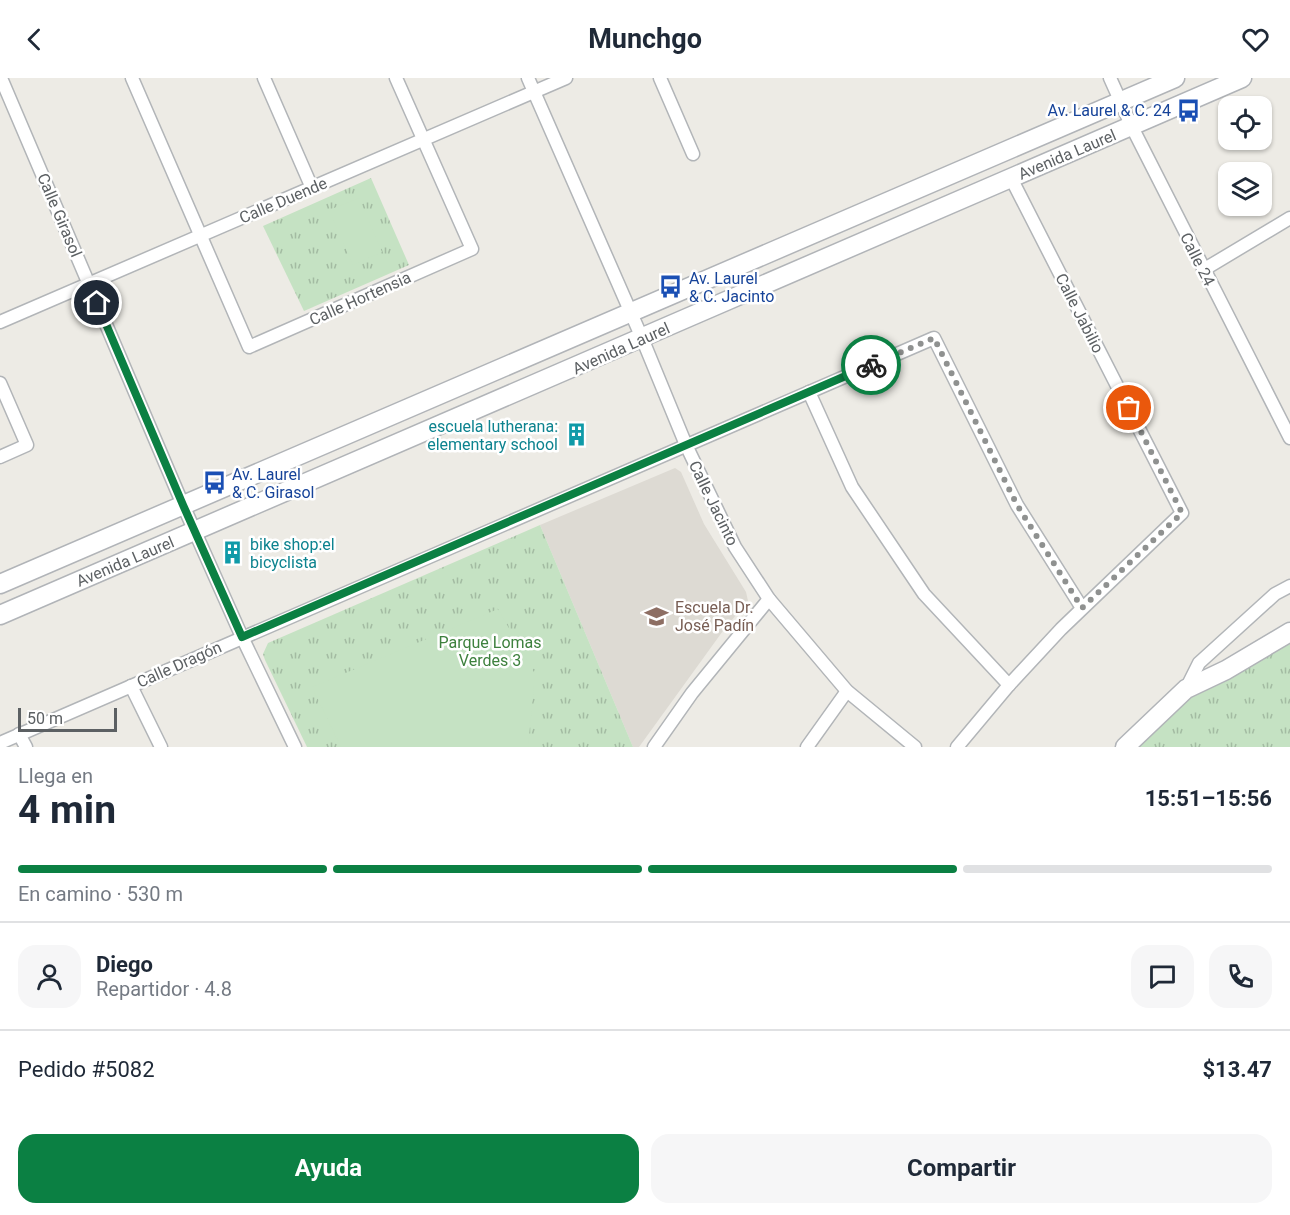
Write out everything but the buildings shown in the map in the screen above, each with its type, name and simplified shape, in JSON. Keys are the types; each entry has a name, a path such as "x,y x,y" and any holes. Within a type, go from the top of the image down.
{"street":[{"name":"Calle Girasol","path":"1,78 183,505 242,637 295,747"},
{"path":"132,78 200,236"},
{"path":"264,78 312,188"},
{"path":"396,78 423,139"},
{"name":"Calle Jacinto","path":"528,78 631,312 686,445 735,547 769,599 847,692 915,747"},
{"name":"Calle Duende","path":"0,322 566,78"},
{"path":"660,78 693,154"},
{"name":"Calle 24","path":"1110,78 1203,270 1290,438"},
{"name":"Avenida Laurel","path":"0,584 1175,78"},
{"name":"Avenida Laurel","path":"0,615 1242,78"},
{"name":"Calle Hortensia","path":"200,236 249,347 472,249 423,139"},
{"name":"Calle Jabilio","path":"1011,178 1182,513 1082,608"},
{"path":"1203,270 1290,218"},
{"name":"Calle Dragón","path":"0,743 934,338 1017,505 1082,608"},
{"path":"0,383 27,446 0,457"},
{"path":"809,392 852,487 924,594 1009,685"},
{"path":"1186,690 1199,663 1275,594 1290,586"},
{"path":"654,747 692,693 769,599"},
{"path":"957,747 1009,685 1082,608"},
{"path":"1125,747 1186,690 1226,670 1290,632"},
{"path":"131,686 161,747"},
{"path":"807,747 847,692"},
{"path":"19,734 26,747"}],"shaded area":[{"name":"Escuela Dr. José Padín","path":"675,468 681,472 704,524 746,592 748,601 725,628 639,747 633,747 540,525"}],"green space":[{"path":"371,178 409,265 304,311 263,226"},
{"path":"359,198 382,252 353,265 329,210"},
{"name":"Parque Lomas Verdes 3","path":"540,525 633,747 307,747 265,660 263,654 268,643"},
{"path":"498,609 535,674 528,747 341,747 312,687"},
{"path":"1290,630 1290,747 1125,747 1186,689"}],"way so far":[{"path":"871,365 934,338 1017,505 1082,608 1182,513 1129,408"}],"place":[{"name":"Av. Laurel & C. 24","path":"1189,110"},
{"name":"Av. Laurel & C. Jacinto","path":"671,287"},
{"name":"escuela lutherana: elementary school","path":"576,435"},
{"name":"Av. Laurel & C. Girasol","path":"214,483"},
{"name":"bike shop:el bicyclista","path":"232,553"},
{"name":"Escuela Dr. José Padín","path":"657,616"}],"route":[{"path":"97,303 242,637 871,365"}]}
